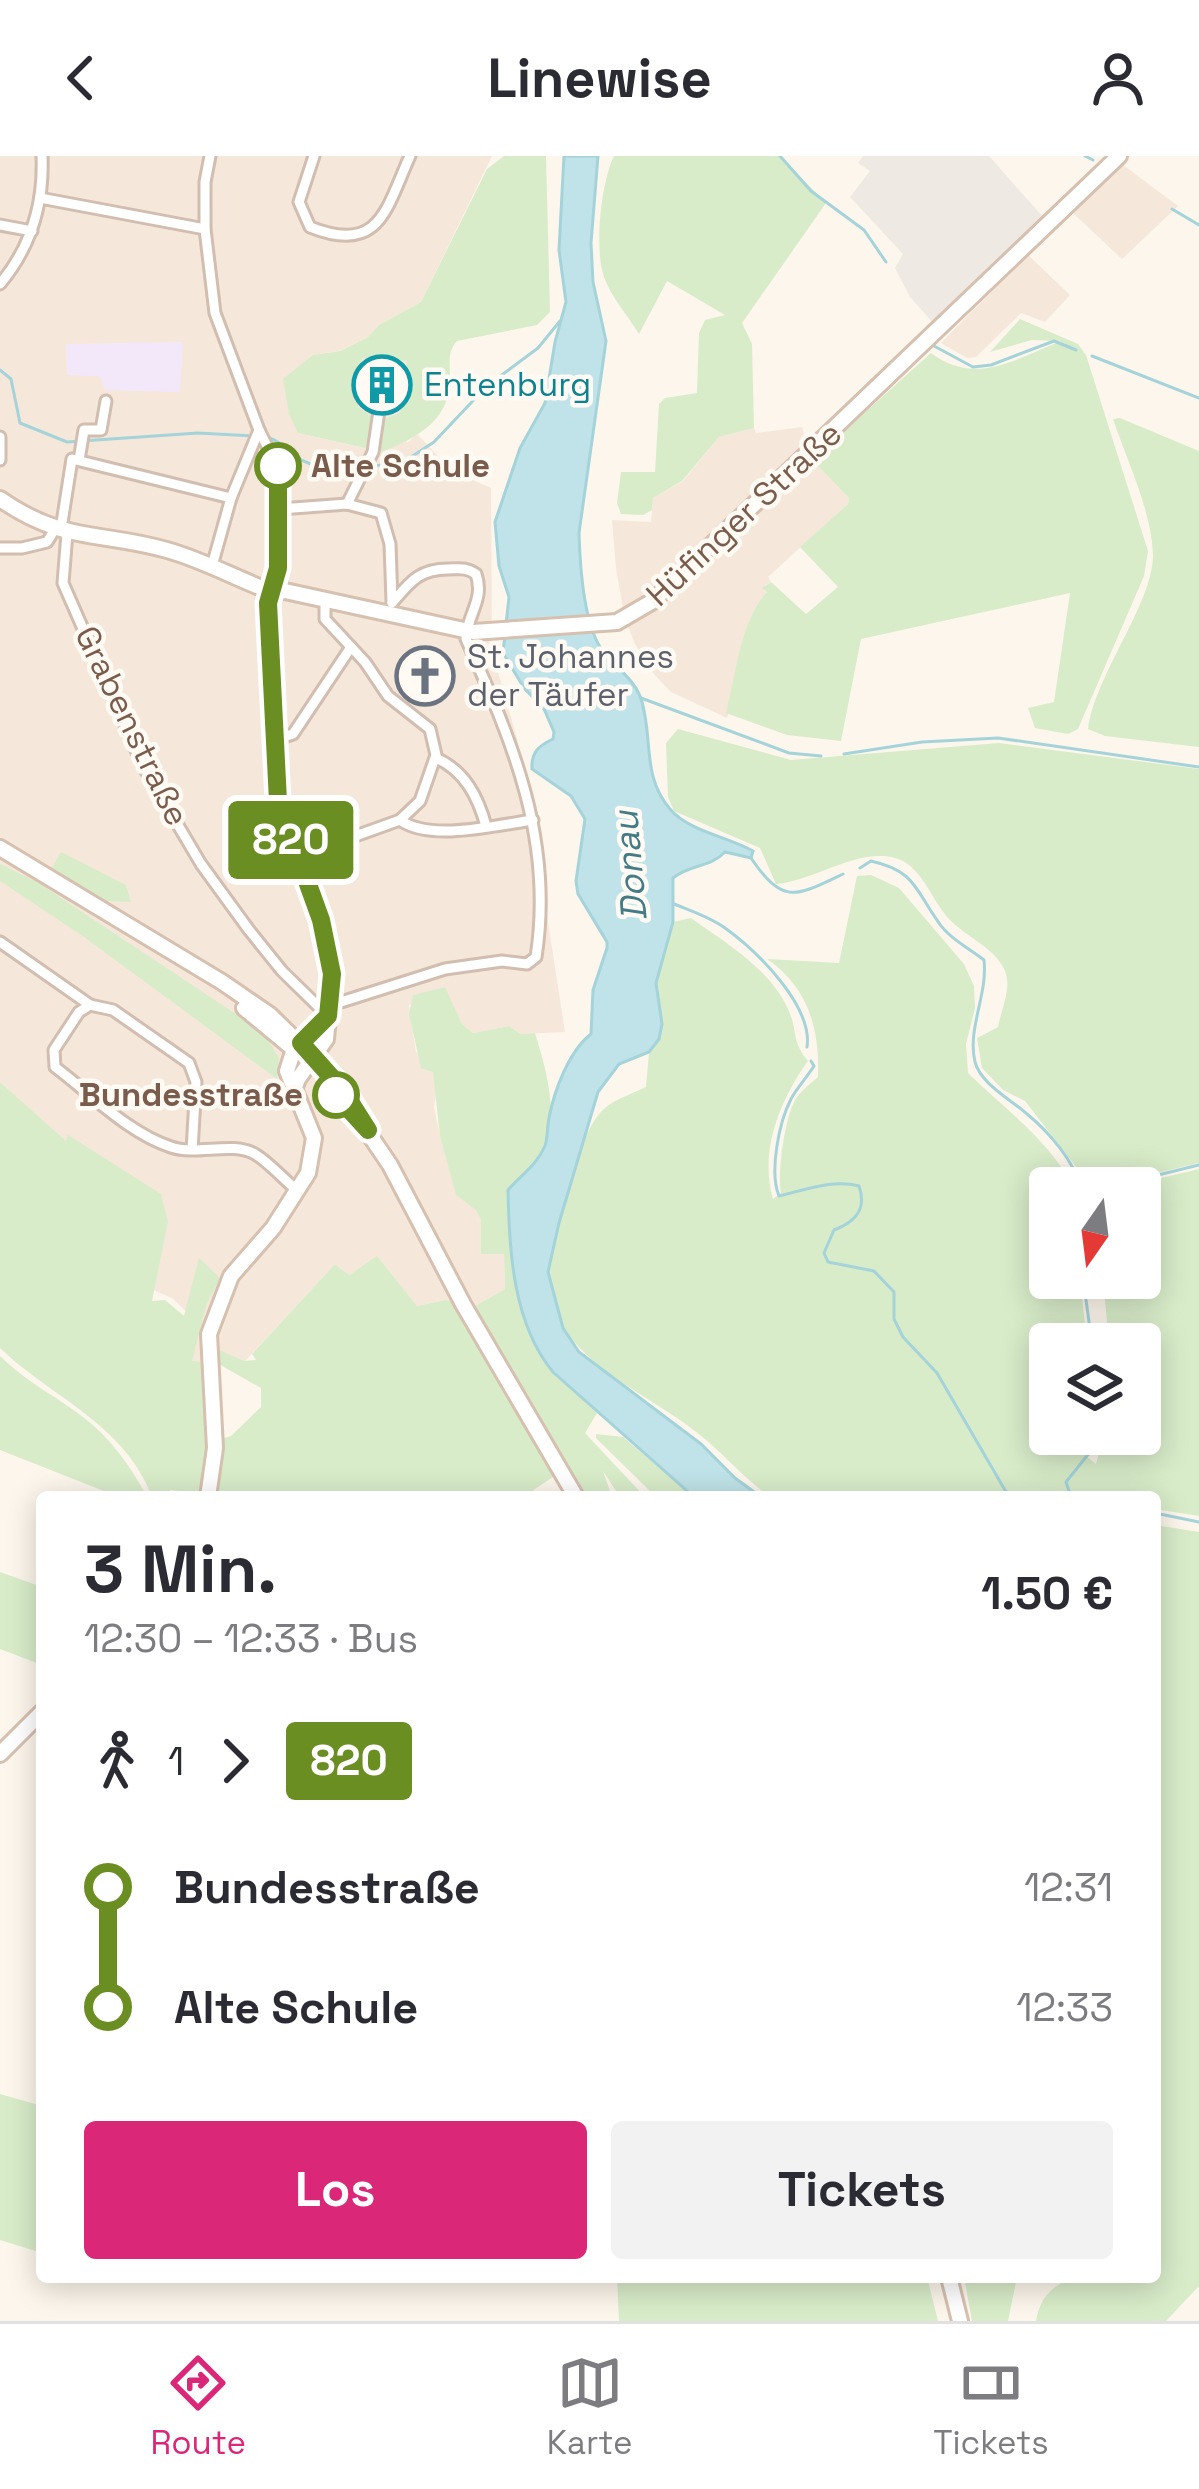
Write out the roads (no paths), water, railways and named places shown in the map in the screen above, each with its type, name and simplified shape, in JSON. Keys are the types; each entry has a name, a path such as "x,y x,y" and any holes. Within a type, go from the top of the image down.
{"street":[{"path":"0,284 32,231 42,156"},
{"path":"210,156 205,229 215,313 278,466 278,568 268,603 278,801 321,920 332,974 326,1039 293,1092"},
{"path":"314,156 299,202 310,227 354,238 373,229 385,214 410,156"},
{"name":"Hüfinger Straße","path":"0,500 40,525 171,551 272,592 393,610 470,632 617,622 653,601 1119,156"},
{"path":"40,198 205,229"},
{"path":"0,225 32,231"},
{"name":"Grabenstraße","path":"106,401 101,430 84,430 72,459 61,531 63,583 143,766 201,864 249,930 330,1008"},
{"path":"347,504 373,452 380,404"},
{"path":"211,568 249,447 260,430"},
{"path":"0,437 0,460"},
{"path":"80,448 231,498"},
{"path":"280,509 313,504 371,508 384,520 390,544 393,610"},
{"path":"0,548 47,542 61,531"},
{"path":"209,1491 215,1448 209,1334 217,1306 231,1276 262,1242 308,1173 314,1138 287,1071 298,1047 330,1008 341,1002 445,969 502,961 527,964 536,957 540,907 532,820 510,736 470,632 480,596 476,574 468,568 419,573 393,610"},
{"path":"298,857 400,820 420,801 436,758 430,729 388,696 325,620 325,601"},
{"path":"274,740 293,734 351,647"},
{"path":"436,758 469,785 486,826"},
{"path":"400,820 411,827 465,830 532,820"},
{"path":"0,848 235,1001 298,1047 342,1089 573,1491"},
{"path":"0,858 74,894"},
{"path":"0,942 90,1005 113,1010 189,1063 196,1082 192,1150"},
{"path":"90,1005 79,1012 54,1050 56,1067 144,1135 174,1148 253,1153 299,1192"},
{"path":"0,1754 36,1718"},
{"path":"950,2283 960,2321"}],"water":[{"name":"Donau","path":"564,156 598,156 591,243 593,282 606,341 579,533 591,627 603,651 639,694 661,797 687,823 753,851 751,858 725,852 673,878 673,922 656,983 662,1024 659,1039 649,1052 619,1064 598,1092 548,1272 563,1328 579,1352 701,1444 753,1491 687,1491 553,1372 529,1332 512,1261 508,1190 541,1153 559,1084 576,1050 591,1034 593,990 607,948 578,894 585,819 571,796 532,769 534,754 553,739 554,732 544,709 524,688 503,653 509,597 499,566 495,522 520,448 545,403 566,302 559,250"}],"waterway":[{"path":"780,156 811,191 864,230 886,262"},
{"path":"1085,156 1093,160"},
{"path":"1172,209 1199,225"},
{"path":"367,468 408,459 434,442 487,386 538,348 560,321"},
{"path":"934,346 973,367 1054,341 1076,350"},
{"path":"1092,356 1199,398"},
{"path":"0,370 11,379 20,423 67,442 198,433 254,436"},
{"path":"263,437 312,465 358,470"},
{"path":"641,698 789,753 821,756"},
{"path":"844,754 922,742 998,738 1199,767"},
{"path":"751,858 772,884 791,892 843,874"},
{"path":"860,868 871,861 906,876 943,928 984,960 973,1049 978,1070 1052,1138 1072,1167"},
{"path":"674,904 719,924 767,965 801,1014 807,1047"},
{"path":"811,1061 814,1066 791,1099 779,1133 775,1161 779,1196 829,1185 859,1186 860,1208 854,1219 834,1230 824,1253 828,1262 874,1271 894,1292 894,1319 903,1337 937,1373 1006,1491"},
{"path":"1161,1174 1199,1165"},
{"path":"1086,1299 1089,1323"},
{"path":"1069,1491 1066,1482 1088,1455"},
{"path":"1161,1514 1199,1522"}],"place":[{"name":"Entenburg","path":"382,385"},
{"name":"Alte Schule","path":"278,466"},
{"name":"St. Johannes der Täufer","path":"425,676"},
{"name":"Bundesstraße","path":"336,1095"}]}
